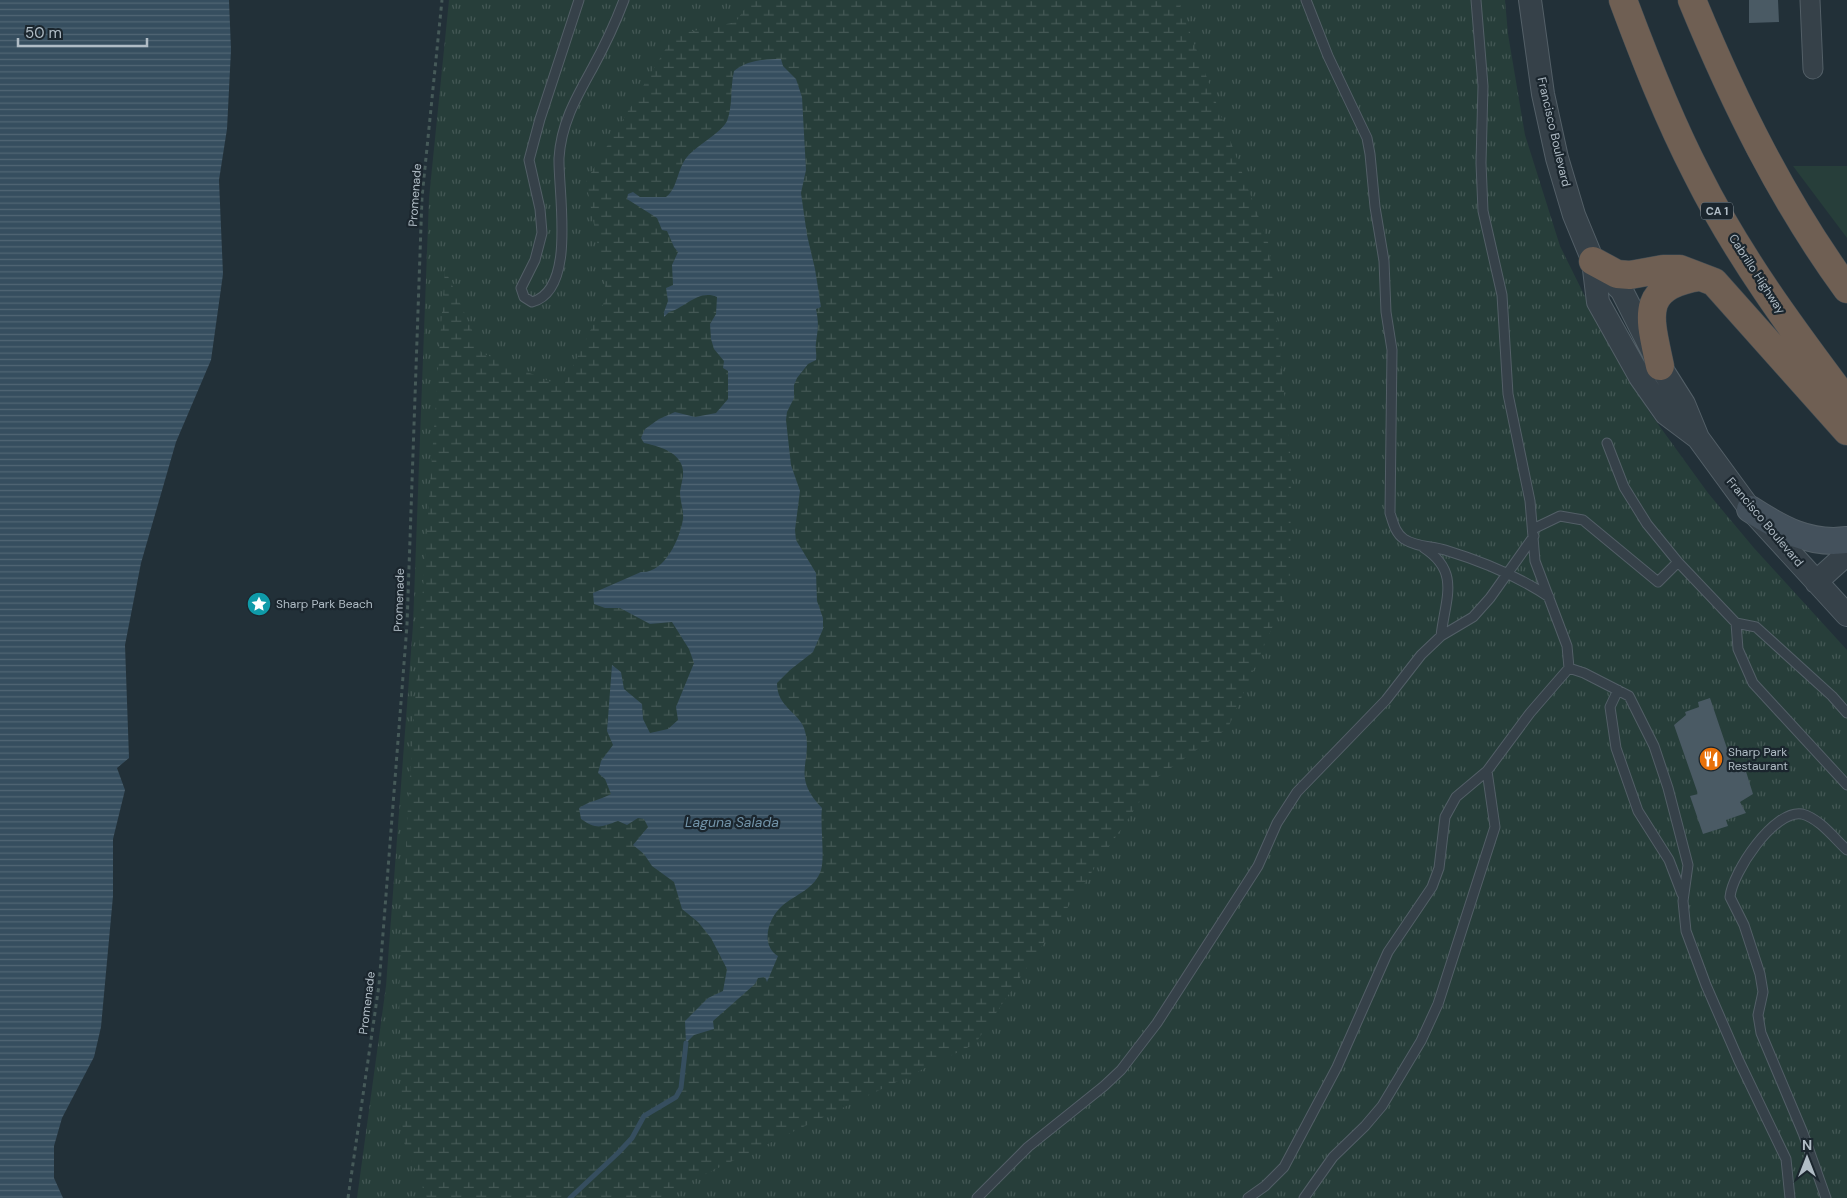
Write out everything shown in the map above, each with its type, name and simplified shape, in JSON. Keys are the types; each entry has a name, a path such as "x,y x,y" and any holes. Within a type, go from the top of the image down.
{"highway":[{"name":"Cabrillo Highway","path":"1624,0 1670,117 1716,208 1763,286 1847,402"},
{"path":"1692,0 1723,76 1756,144 1843,283"},
{"path":"1593,261 1617,274 1630,275 1663,269 1680,269 1714,282 1847,431"},
{"path":"1660,366 1652,325 1652,308 1660,291 1668,285 1678,280 1700,276"}],"main road":[{"path":"1750,509 1797,536 1830,542 1847,540"}],"street":[{"name":"Francisco Boulevard","path":"1530,0 1543,94 1557,158 1574,214 1593,261 1598,302 1640,377 1666,414 1698,438"},
{"path":"1810,0 1813,69"},
{"name":"Francisco Boulevard","path":"1593,261 1622,291 1660,366 1684,404 1698,438 1750,509 1847,614"},
{"path":"1816,582 1847,554"}],"lane":[{"path":"579,0 540,119 529,160 540,209 542,233 535,260 521,288 524,297 532,302 542,299 548,291 555,278 560,256 562,231 559,160 563,128 624,0"},
{"path":"1306,0 1328,56 1367,138 1375,207 1384,261 1386,312 1392,350 1390,513 1396,530 1404,539 1420,545 1459,554 1507,574 1549,597"},
{"path":"1248,1198 1265,1186 1284,1167 1338,1067 1388,952 1432,888 1439,868 1445,817 1452,803 1456,797 1487,771 1530,712 1569,668 1567,646 1535,561 1530,501 1508,394 1502,295 1483,211 1481,163 1483,86 1476,0"},
{"path":"1607,443 1624,487 1647,524 1678,562 1736,623 1756,627 1832,696 1847,713"},
{"path":"977,1198 1028,1147 1121,1070 1156,1023 1258,866 1285,808 1386,700 1421,654 1441,636 1473,617 1507,574 1534,532 1560,516 1583,520 1658,582 1678,562"},
{"path":"1420,545 1437,557 1445,567 1448,582 1441,636"},
{"path":"1736,623 1738,648 1753,683 1847,785"},
{"path":"1569,668 1629,696 1639,713 1668,788 1688,865 1683,901"},
{"path":"1618,690 1610,707 1616,748 1638,811 1669,860 1680,886 1686,931 1706,985 1757,1101 1786,1159 1790,1198"},
{"path":"1304,1198 1332,1157 1365,1126 1382,1106 1431,1022 1449,974 1476,879 1495,827 1487,771"},
{"path":"1826,1198 1803,1133 1761,1033 1758,1016 1763,992 1760,974 1744,925 1730,897 1735,877 1753,850 1778,821 1788,816 1802,814 1816,822 1847,850"}],"path":[{"name":"Promenade","path":"348,1198 379,985 407,625 422,197 442,0"}],"green space":[{"path":"449,0 1505,0 1508,34 1525,135 1560,246 1606,339 1650,413 1708,493 1754,548 1847,650 1847,1198 357,1198 386,986 413,625 429,198"},
{"path":"750,0 1178,0 1269,245 1291,461 1290,587 1228,728 1155,779 975,1044 689,1182 663,1198 427,1198 403,1140 399,994 408,805 445,269 482,353 563,387 607,296 586,181 674,35 736,22"},
{"path":"1793,166 1847,166 1847,238"}],"water":[{"path":"0,0 229,0 231,50 227,129 219,180 223,274 211,360 176,442 141,563 125,645 129,758 117,768 125,790 113,839 113,896 101,1027 94,1057 62,1118 54,1146 54,1178 63,1198 0,1198"},
{"name":"Laguna Salada","path":"781,59 783,66 796,79 802,97 806,170 801,193 821,307 816,309 818,326 816,360 808,364 797,378 794,385 794,398 787,412 786,420 791,465 800,491 795,530 796,540 816,573 817,601 823,618 823,629 813,652 777,683 780,698 801,722 807,739 805,777 812,796 822,808 822,865 818,877 810,887 782,906 773,917 768,931 768,939 772,951 778,956 767,982 765,977 758,978 755,984 713,1021 714,1029 694,1035 686,1043 685,1021 708,998 723,991 727,969 711,938 698,922 682,909 674,882 652,866 644,854 633,845 648,827 644,819 638,818 627,825 618,821 603,826 595,826 581,819 579,808 611,794 605,779 598,773 601,761 613,745 607,731 612,665 621,672 624,689 642,704 643,719 650,733 668,729 678,720 676,707 694,663 689,649 672,622 650,624 620,608 605,608 594,604 593,593 641,572 649,571 664,561 670,554 681,527 683,516 680,492 683,469 680,461 671,453 661,448 644,443 641,438 645,429 659,419 675,412 695,417 716,413 728,399 728,371 723,368 724,361 714,349 711,339 710,324 716,314 717,297 710,295 697,297 669,312 664,317 668,301 666,288 673,285 672,265 678,252 667,231 662,230 657,218 627,199 628,194 633,192 640,197 666,197 673,189 687,157 720,130 727,121 734,71 750,62"}],"building":[{"path":"1749,0 1778,0 1779,22 1749,23"},
{"path":"1710,698 1733,766 1744,765 1753,794 1740,802 1746,813 1726,820 1728,826 1703,834 1690,796 1698,794 1674,725 1686,715 1685,712 1699,707 1698,702"}],"waterway":[{"path":"570,1198 632,1138 644,1116 676,1097 681,1088 686,1043"}],"place":[{"name":"Sharp Park Beach","path":"259,604"},
{"name":"Sharp Park Restaurant","path":"1711,759"}]}
